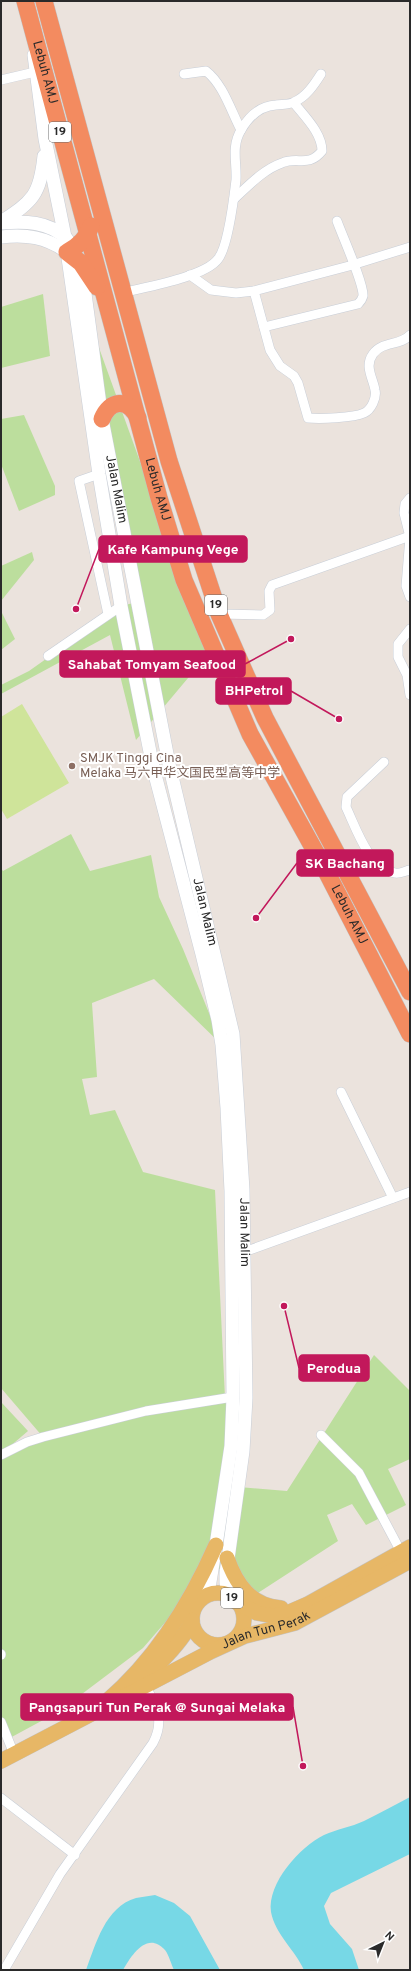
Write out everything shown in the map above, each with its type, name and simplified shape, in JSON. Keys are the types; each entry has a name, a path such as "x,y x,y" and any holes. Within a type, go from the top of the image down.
{"highway":[{"name":"Lebuh AMJ","path":"25,1 159,498 184,580 250,734 324,869 410,1034"},
{"name":"Lebuh AMJ","path":"44,1 122,293 169,461 192,537 219,614 265,718 410,992"},
{"path":"95,188 95,212 88,234 72,250 98,290 117,344"},
{"path":"102,419 106,410 113,405 121,403 129,405 134,410 138,418"}],"main road":[{"name":"Jalan Malim","path":"32,29 35,72 45,139 72,250 102,419 169,764 233,1034 238,1095 244,1252 246,1398 243,1450 227,1558 226,1583 234,1600"},
{"path":"1,222 27,204 38,188 42,173 45,139"},
{"path":"1,222 36,223 56,230 72,250"},
{"path":"1,237 15,235 38,238 59,247 72,250"},
{"name":"Jalan Malim","path":"72,250 99,474 121,606 153,767 202,954 218,1020 222,1045 231,1191 233,1397 231,1446 216,1546 209,1588 202,1599"},
{"path":"89,1716 136,1672 176,1622 202,1578 216,1546"},
{"name":"Jalan Tun Perak","path":"234,1600 257,1613 273,1616 296,1610 407,1553"},
{"name":"Jalan Tun Perak","path":"1,1761 232,1641 245,1636 295,1623 407,1553"},
{"path":"227,1558 232,1573 240,1587 250,1598 263,1604 278,1607 289,1608 308,1604"},
{"name":"19","path":"192,1620 196,1605 202,1599 215,1594 221,1594 234,1600 243,1614 243,1622 238,1636 232,1641"},
{"path":"192,1620 197,1635 203,1641 218,1645 232,1641"},
{"name":"Jalan Tun Perak","path":"122,1698 143,1679 177,1642 185,1633 192,1620"}],"street":[{"path":"184,74 206,71 211,75 223,92 241,130"},
{"path":"1,80 35,72"},
{"path":"122,293 190,276 204,270 217,261 224,251 234,199 236,178 234,151 241,130 256,112 266,106 294,103 308,92 321,74"},
{"path":"234,199 274,166 283,162 310,161 322,152 322,144 318,135 294,103"},
{"path":"264,327 358,304 363,295 337,221"},
{"path":"190,276 211,290 236,293 254,291 353,265 410,247"},
{"path":"254,291 274,358 280,366 294,376 298,383 308,418 321,419 363,414 373,404 375,398 375,390 369,369 369,360 379,348 401,341 410,335"},
{"path":"99,474 79,481 108,614"},
{"path":"410,498 405,504 404,513 410,536 406,586 410,597"},
{"path":"219,614 263,616 270,610 269,591 272,585 410,536"},
{"path":"48,656 121,606"},
{"path":"410,629 398,644 398,658 407,675 410,695"},
{"path":"384,762 350,794 346,802 346,807 372,859 386,871 396,874 410,870"},
{"path":"348,873 372,859"},
{"path":"341,1092 393,1198"},
{"path":"244,1252 410,1192"},
{"path":"1,1455 27,1442 50,1435 146,1411 233,1397"},
{"path":"320,1435 342,1454 359,1473 407,1553"},
{"path":"4,1970 60,1874 153,1743 159,1732 160,1721 146,1686"},
{"path":"1,1722 14,1754"},
{"path":"1,1798 74,1855"}],"green space":[{"path":"43,294 50,356 1,368 1,307"},
{"path":"89,320 209,653 136,740 110,635 1,694 1,685 29,671 121,606 137,602"},
{"path":"24,415 55,486 55,495 19,511 1,464 1,419"},
{"path":"32,552 34,560 1,601 1,566"},
{"path":"1,611 15,639 1,650"},
{"path":"22,704 69,783 7,819 1,809 1,717"},
{"path":"71,834 90,871 151,855 159,897 183,949 222,1045 154,979 92,1003 97,1077 82,1079 90,1115 115,1110 143,1172 215,1190 225,1398 239,1487 287,1491 374,1355 410,1391 410,1459 388,1469 406,1505 366,1525 352,1504 327,1515 338,1541 250,1598 232,1573 213,1567 143,1648 58,1712 8,1739 1,1725 1,1455 43,1437 1,1388 1,868 3,871"},
{"path":"1,1402 28,1431 1,1454"}],"water":[{"path":"410,1797 410,1854 331,1893 324,1906 330,1924 352,1949 359,1970 304,1970 273,1920 271,1901 274,1889 280,1878 287,1867 305,1848 324,1835 364,1821"},
{"path":"155,1895 174,1903 190,1916 220,1970 174,1970 165,1950 152,1943 140,1947 130,1958 123,1970 86,1970 103,1928 117,1909 136,1898"}],"place":[{"name":"Kafe Kampung Vege","path":"76,609"},
{"name":"Sahabat Tomyam Seafood","path":"291,639"},
{"name":"BHPetrol","path":"339,719"},
{"name":"SMJK Tinggi Cina Melaka 马六甲华文国民型高等中学","path":"72,766"},
{"name":"SK Bachang","path":"256,918"},
{"name":"Perodua","path":"284,1306"},
{"name":"Pangsapuri Tun Perak @ Sungai Melaka","path":"303,1766"}]}
